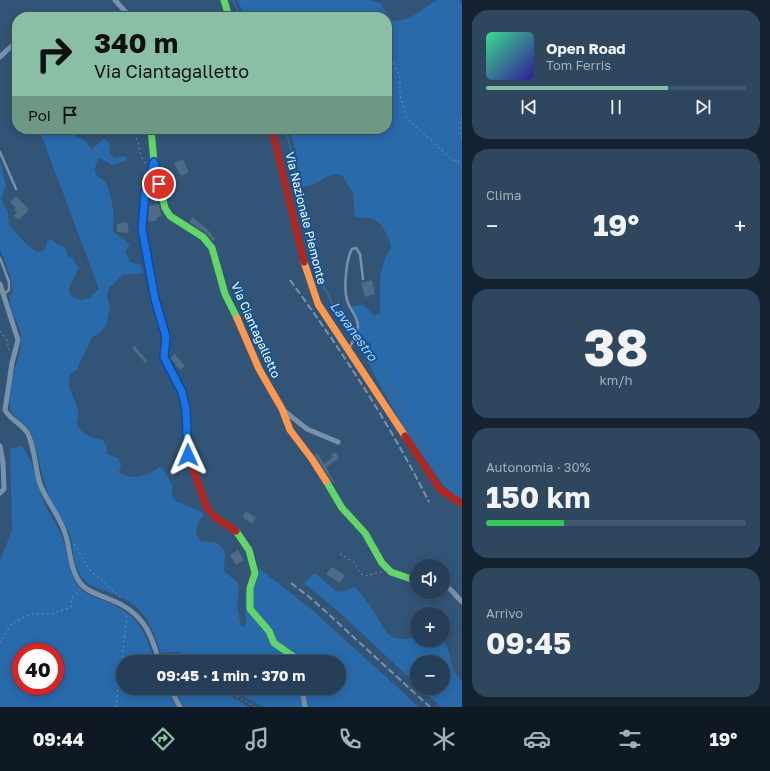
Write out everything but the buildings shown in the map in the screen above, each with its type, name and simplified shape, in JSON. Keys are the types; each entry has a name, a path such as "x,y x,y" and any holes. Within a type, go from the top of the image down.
{"street":[{"path":"115,0 126,12"},
{"path":"224,0 228,12"},
{"path":"0,57 12,46"},
{"name":"Via Ciantagalletto","path":"151,134 153,165 165,208 170,216 203,237 212,248 225,294 243,330 259,369 282,410 290,430 312,459 350,519 365,533 382,563 391,572 410,579"},
{"name":"Via Nazionale Piemonte","path":"273,134 306,272 318,304 350,347 440,489 462,504"},
{"name":"Via Ciantagalletto","path":"153,165 145,193 142,229 155,299 166,337 164,357 182,392 186,409 188,455 194,476 207,508 215,517 237,532 249,550 255,574 250,588 250,609 269,632 274,643 291,655"},
{"path":"0,284 18,340 7,389 5,410 8,415 27,433 31,443 40,484 48,503 65,533 70,557 78,580 84,587 121,603 141,618 151,635 157,655"},
{"name":"Via Ciantagalletto","path":"282,410 307,429 338,442"},
{"path":"0,446 3,463 4,489 0,493"},
{"path":"450,589 462,602"},
{"path":"174,695 180,707"},
{"path":"303,695 305,707"}],"lane":[{"path":"0,152 16,189"},
{"path":"350,347 357,332 358,322 349,306 346,293 349,254 352,249 356,248 360,254 363,279"},
{"path":"0,258 8,282 9,290 4,295"}],"path":[{"path":"392,59 400,77 400,95 407,118 451,159 457,162 462,160"},
{"path":"462,117 460,128 462,140"},
{"path":"136,134 141,157 144,162 153,165"},
{"path":"0,331 6,340 9,350 14,354"},
{"path":"72,539 89,569 126,602"},
{"path":"340,554 354,562 361,574 366,576 379,574 383,572 382,569"},
{"path":"0,643 11,624 31,614 51,614 71,607 72,598 84,587"},
{"path":"116,707 128,609"},
{"path":"235,695 255,707"}],"shaded area":[{"path":"237,0 370,0 380,3 386,12 243,12"},
{"path":"437,0 460,0 462,4 462,498 454,495 443,485 406,432 362,352 371,345 359,333 351,306 364,305 374,316 380,313 381,271 383,263 391,248 386,232 378,222 373,219 355,217 353,193 342,175 332,175 308,186 303,186 299,179 291,134 392,134 392,20 394,21 410,18"},
{"path":"41,134 72,134 85,141 92,149 104,139 110,144 109,152 114,158 126,156 127,160 112,165 102,159 98,159 95,172 106,183 112,201 113,231 129,243 130,245 125,252 130,262 141,265 143,273 123,275 109,288 107,296 110,306 107,323 101,332 91,338 77,370 72,373 69,378 70,389 77,406 77,426 87,435 103,440 107,447 107,454 118,458 121,465 119,472 124,475 134,477 150,473 159,467 163,468 172,485 172,496 176,501 203,513 203,517 196,529 197,536 201,541 217,543 225,551 224,571 238,583 239,591 237,606 241,626 244,627 246,623 245,595 260,569 311,609 419,707 263,707 241,695 346,695 346,655 182,655 177,652 161,653 148,622 139,609 119,596 90,585 81,576 76,566 67,527 56,510 47,491 29,429 13,413 10,406 10,388 21,344 21,335 10,305 10,295 13,292 9,272 0,249 0,161 6,185 1,199 8,213 9,225 25,243 36,252 44,251 48,240 52,240 64,247 69,257 73,258 74,262 79,267 69,288 70,295 82,300 89,298 99,289"},
{"path":"21,446 29,458 35,472 41,495 63,539 71,569 78,585 89,595 112,604 130,615 141,628 153,655 116,655 116,695 170,695 176,707 0,707 0,561 12,530 10,449"},
{"path":"315,573 336,591 341,592 355,587 371,607 385,630 393,637 399,639 410,638 410,647 447,647 450,655 410,655 410,678 339,612 304,583"},
{"path":"450,656 455,671 462,682 462,707 441,707 428,695 450,695"},
{"path":"178,695 229,695 249,707 184,707"}],"waterway":[{"name":"Lavanestro","path":"233,0 239,12"},
{"name":"Lavanestro","path":"286,134 288,138 313,250 314,268 337,312 359,342 374,355 409,421 447,478 462,492"}],"railway":[{"path":"290,280 347,361 382,416 429,502"},
{"path":"291,583 313,600 430,707"}],"traffic: fast":[{"path":"224,0 228,12"},
{"path":"151,134 154,162 165,208 170,216 203,237 212,248 225,294 237,318"},
{"path":"154,162 145,193 142,229 155,299 166,337 164,357 168,365"},
{"path":"326,481 342,508 365,533 382,563 391,572 410,579"},
{"path":"236,531 249,550 255,573 250,588 250,609 269,631 274,643 291,655"}],"traffic: slow":[{"path":"304,262 318,304 405,436"},
{"path":"237,318 259,369 282,409 290,430 312,459 326,481"}],"traffic: jam":[{"path":"273,134 304,262"},
{"path":"168,365 182,392 186,409 188,455 207,508 215,517 236,531"},
{"path":"405,436 440,489 462,504"}],"route":[{"path":"159,184 154,162 142,208 142,229 155,299 166,337 164,357 182,392 186,409 188,455"}]}
